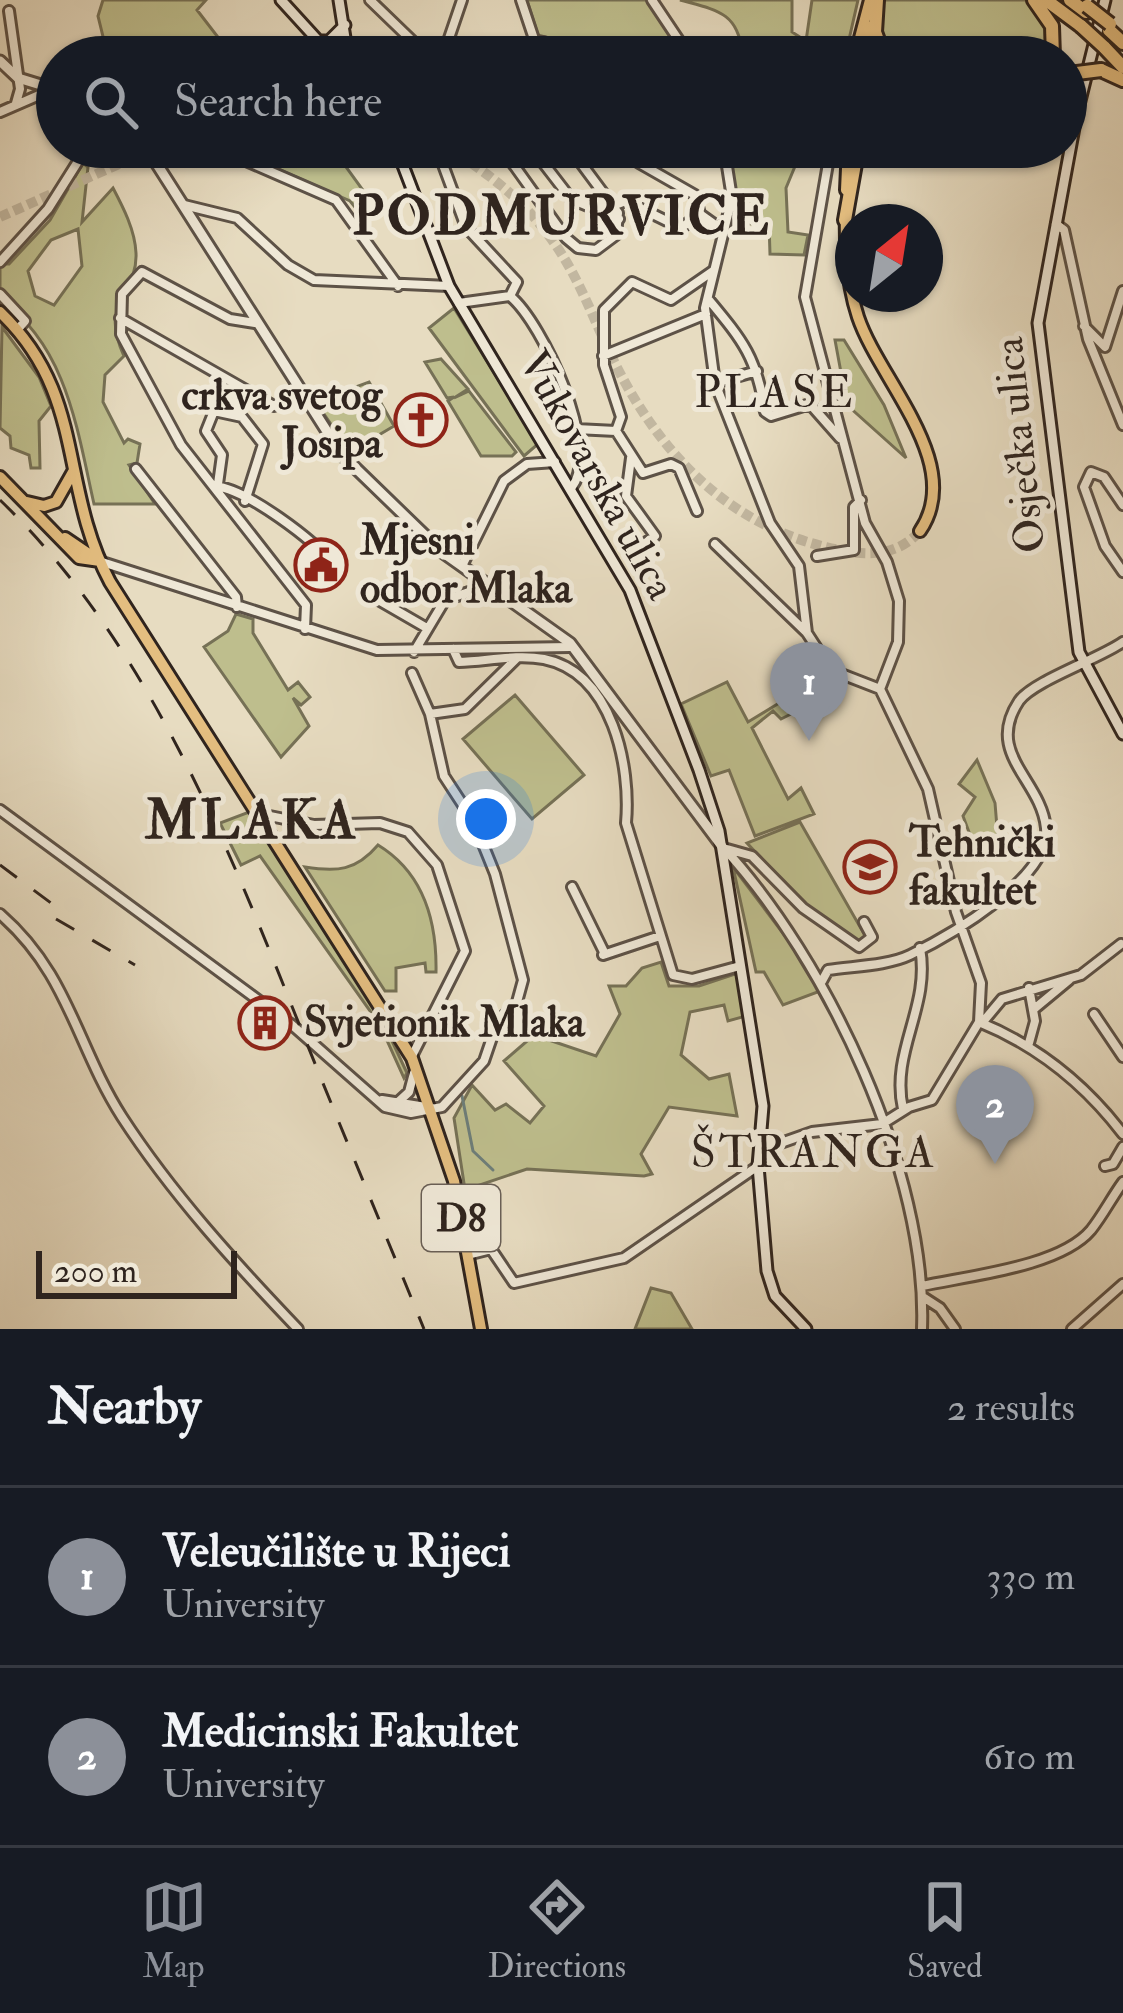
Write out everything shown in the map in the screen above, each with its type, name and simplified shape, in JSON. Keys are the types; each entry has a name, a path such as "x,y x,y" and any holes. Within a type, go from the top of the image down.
{"highway":[{"path":"873,0 876,36"},
{"path":"1034,0 1052,26 1052,36"},
{"path":"1046,0 1083,11 1104,47 1123,67"},
{"path":"1070,0 1116,33"},
{"path":"1087,72 1101,70 1123,80"},
{"path":"846,204 849,168"}],"main road":[{"path":"281,0 314,36"},
{"path":"339,0 347,36"},
{"path":"868,36 873,0"},
{"path":"862,36 873,0"},
{"name":"Osječka ulica","path":"1087,81 1105,0"},
{"path":"334,36 345,25"},
{"path":"343,36 345,25"},
{"path":"0,62 18,78 36,84"},
{"path":"159,168 298,394 374,490 461,567 552,626 577,650 721,845"},
{"name":"Vukovarska ulica","path":"406,168 449,286 572,487 641,616 721,845 764,1116 758,1166 769,1282 780,1304 806,1329"},
{"name":"Osječka ulica","path":"1068,168 1039,323 1040,354 1084,667 1123,734"},
{"name":"D8","path":"0,312 18,328 57,390 100,561 412,1059 454,1181 481,1329"},
{"path":"858,312 931,469 933,503 920,532"},
{"path":"25,502 52,504 63,494 74,469"},
{"path":"0,477 80,558 100,561"}],"street":[{"path":"370,0 413,36"},
{"path":"450,36 461,0"},
{"path":"521,0 534,36"},
{"path":"652,0 676,36"},
{"path":"9,11 18,78 16,103"},
{"path":"0,112 36,96"},
{"path":"0,262 48,209 74,168"},
{"path":"255,168 336,200 398,286"},
{"path":"444,168 466,227 517,282 510,296"},
{"path":"516,168 574,246 603,248 619,224 615,205 581,168"},
{"path":"547,168 571,199 619,224"},
{"path":"648,168 690,190 698,199 700,214 721,229"},
{"path":"729,168 730,206 721,229 706,314 716,383 770,523 800,566 807,633"},
{"path":"827,168 805,297 865,524 896,585 901,611 898,642 880,689"},
{"path":"615,205 626,201 681,229 700,214"},
{"path":"182,205 245,224 304,277 449,286"},
{"path":"196,226 211,211"},
{"path":"1055,224 1065,235 1084,326 1123,424"},
{"path":"255,323 230,319 142,272 122,294 124,340 182,445 306,605 305,629"},
{"path":"697,511 679,468 667,465 646,474 616,431 621,417 603,356 604,310 637,280 671,300 712,272"},
{"path":"1084,326 1105,346 1123,291"},
{"path":"0,294 26,321 18,328"},
{"path":"460,303 494,294 510,296"},
{"path":"510,296 560,374 576,429 581,470 572,487"},
{"path":"708,298 745,340 767,415 810,404 844,442"},
{"path":"230,319 241,311 242,301"},
{"path":"603,356 706,314"},
{"path":"120,318 274,406 298,394"},
{"path":"716,383 757,371"},
{"path":"216,486 222,454 206,431 214,411 242,416 263,444 245,501"},
{"path":"576,429 616,431"},
{"path":"631,457 626,496 655,536 644,544"},
{"path":"461,567 504,481 527,464 556,462"},
{"path":"136,469 236,597 237,607"},
{"path":"1123,506 1104,477 1090,472 1084,487 1105,546 1123,572"},
{"path":"216,486 313,541 335,566"},
{"path":"818,556 854,550 854,507 861,500"},
{"path":"716,544 807,633 831,670 880,689 928,789 981,983 981,1023"},
{"path":"100,561 366,648 413,652 527,644 577,650"},
{"path":"413,652 448,596 475,590"},
{"path":"368,594 425,627"},
{"path":"527,644 539,629 532,613"},
{"path":"544,645 552,638 552,626"},
{"path":"810,961 828,970 905,957 992,906 1043,852 1046,824 1006,735 1023,697 1123,642"},
{"path":"453,650 458,662 543,659 570,671 615,725 628,805 626,823 660,936 679,979 740,966"},
{"path":"430,713 465,709 517,658"},
{"path":"0,810 292,1025 394,1112 433,1109 447,1104 485,1057 497,1023 517,1001 522,973 474,822 444,776 430,713 412,673"},
{"path":"260,814 314,825 387,824 408,832 432,855 465,951 412,1059 410,1089 396,1104"},
{"path":"721,845 752,856 803,908 859,947 872,938 864,922"},
{"path":"721,845 822,981 882,1124 904,1187 922,1292 922,1329"},
{"path":"744,871 742,862 752,856"},
{"path":"572,887 603,955 660,936"},
{"path":"0,914 53,973 122,1117 225,1252 298,1329"},
{"path":"1033,1010 1120,944"},
{"path":"903,1109 902,1062 924,989 920,948"},
{"path":"822,981 828,970"},
{"path":"760,1150 812,1132 882,1124 942,1091 981,1023 999,1002 1072,977"},
{"path":"1029,988 1033,1010 1029,1043"},
{"path":"1094,1014 1123,1057"},
{"path":"981,1023 1029,1043 1099,1102 1123,1134"},
{"path":"375,1097 433,1109"},
{"path":"1105,1166 1113,1164 1123,1148"},
{"path":"467,1255 491,1250 514,1283 624,1258 758,1166"},
{"path":"922,1292 1022,1265 1070,1244 1090,1232 1123,1182"},
{"path":"1072,1329 1123,1284"},
{"path":"922,1292 955,1329"}],"green space":[{"path":"103,0 206,0 197,10 217,36 103,36 98,16"},
{"path":"527,0 651,0 674,36 542,36"},
{"path":"680,0 792,0 792,32 798,36 739,36 723,15"},
{"path":"812,0 858,0 850,36 807,36"},
{"path":"882,0 1026,0 1046,23 1046,36 879,35"},
{"path":"80,168 88,168 82,222 113,188 128,219 136,253 115,322 124,356 105,375 103,402 124,443 128,439 140,444 137,463 129,465 155,504 94,504 74,419 55,365 23,319 0,299 0,264 9,264 50,220","holes":["78,229 82,266 54,305 35,296 28,271 51,240"]},
{"path":"276,168 347,168 378,211 364,218 350,201"},
{"path":"731,168 794,168 786,188 788,232 808,235 804,255 770,254 769,223 727,225 735,202"},
{"path":"454,308 538,444 524,456 429,328"},
{"path":"2,327 39,377 51,406 39,421 40,468 31,468 29,455 11,448 10,436 0,428"},
{"path":"835,340 844,340 884,405 906,458 847,405"},
{"path":"441,359 468,389 454,398 469,391 516,452 512,456 481,456 448,401 454,397 447,398 425,362"},
{"path":"369,382 394,426 350,452 313,398 326,389 337,394"},
{"path":"236,614 253,619 253,633 288,690 298,682 310,697 301,705 293,698 309,726 281,757 204,647 228,631"},
{"path":"727,682 748,722 802,689 811,704 781,719 773,711 752,728 788,799 801,788 814,814 755,836 729,770 711,776 681,704"},
{"path":"515,695 584,775 532,819 463,739"},
{"path":"977,760 995,803 998,840 979,859 963,816 975,797 959,784"},
{"path":"249,812 378,1011 407,1073 404,1078 380,1025 260,856 241,865 220,823"},
{"path":"800,822 867,939 858,943 805,906 747,843"},
{"path":"378,845 417,884 434,935 436,972 426,972 425,963 396,968 396,991 385,991 305,867 345,868"},
{"path":"733,867 823,990 783,1005 764,972 756,972"},
{"path":"661,962 669,986 699,986 738,973 746,1016 728,1021 724,1005 690,1012 681,1055 709,1079 729,1074 737,1116 669,1107 641,1154 652,1174 527,1169 465,1190 454,1118 472,1085 495,1110 506,1104 530,1123 544,1106 504,1061 534,1035 596,1056 620,1014 609,986 626,986 642,968"},
{"path":"651,1288 671,1293 692,1329 635,1329"}],"waterway":[{"path":"462,1096 473,1151 493,1170"}],"tunnel":[{"path":"0,217 110,168"},
{"path":"478,168 544,229 571,270 647,418 669,448 723,499 788,535 851,552 888,551 920,531"}],"railway":[{"path":"0,500 100,618 179,750 245,891 424,1329"},
{"path":"0,865 63,912"},
{"path":"56,919 135,965"}],"place":[{"name":"crkva svetog Josipa","path":"421,420"},
{"name":"Mjesni odbor Mlaka","path":"321,565"},
{"name":"Veleučilište u Rijeci","path":"809,741"},
{"name":"Tehnički fakultet","path":"870,867"},
{"name":"Svjetionik Mlaka","path":"265,1023"},
{"name":"Medicinski Fakultet","path":"995,1164"}],"district":[{"name":"PODMURVICE","path":"562,217"},
{"name":"PLASE","path":"775,393"},
{"name":"MLAKA","path":"252,821"},
{"name":"ŠTRANGA","path":"814,1153"}]}
